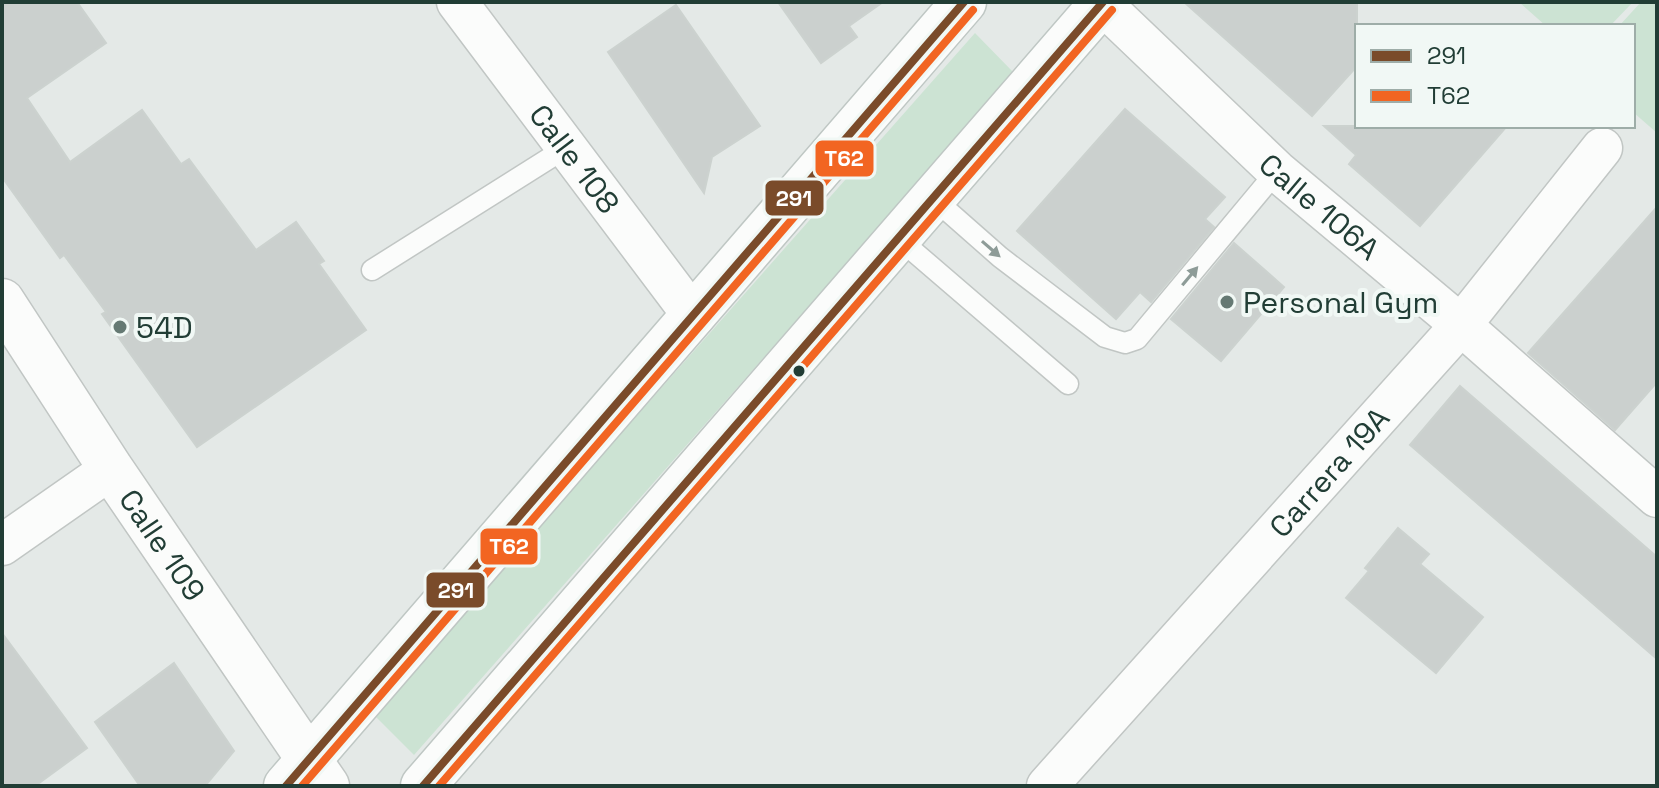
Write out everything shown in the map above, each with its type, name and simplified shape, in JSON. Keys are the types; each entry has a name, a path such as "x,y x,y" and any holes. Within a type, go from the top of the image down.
{"main road":[{"path":"307,777 964,2"},
{"path":"423,786 1101,3"},
{"name":"Calle 109","path":"2,301 307,777"}],"street":[{"name":"Calle 108","path":"457,2 694,317"},
{"name":"Calle 106A","path":"1101,3 1277,171 1461,325 1657,497"},
{"name":"Carrera 19A","path":"1047,786 1461,325 1602,148"},
{"path":"2,545 111,469"}],"lane":[{"path":"372,270 553,156 569,151"},
{"path":"933,198 1000,257 1105,337 1125,343 1137,339 1277,171"},
{"path":"898,238 1068,384"}],"green space":[{"path":"1519,2 1633,2 1612,24 1544,24"},
{"path":"1641,2 1657,2 1657,133 1635,114 1635,24 1621,24"},
{"path":"975,33 1014,73 414,755 373,714"}],"building":[{"path":"2,2 77,2 106,43 27,98 70,162 142,110 181,164 189,159 256,250 296,222 324,261 319,264 366,330 197,447 102,314 106,312 64,255 60,258 2,177"},
{"path":"778,2 883,2 849,26 857,37 821,63"},
{"path":"1184,2 1357,2 1355,68 1312,116"},
{"path":"676,5 760,126 712,157 704,193 608,52"},
{"path":"1125,109 1225,197 1205,219 1214,227 1151,302 1140,292 1116,319 1017,231"},
{"path":"1324,126 1505,128 1420,226 1349,164 1356,155"},
{"path":"1657,207 1657,382 1615,430 1528,353"},
{"name":"Personal Gym","path":"1234,243 1284,287 1221,361 1171,319"},
{"path":"1460,386 1657,557 1657,659 1410,445"},
{"path":"1398,528 1429,554 1420,564 1483,617 1436,673 1346,598 1369,571 1365,568"},
{"path":"2,633 87,748 35,786 2,786"},
{"path":"174,663 234,751 205,786 140,786 95,722"}],"transit line":[{"name":"291","path":"286,786 964,2"},
{"name":"291","path":"423,786 1103,2"},
{"name":"T62","path":"302,786 973,10"},
{"name":"T62","path":"439,786 1112,10"}],"place":[{"name":"Personal Gym","path":"1227,302"},
{"name":"54D","path":"120,327"}]}
